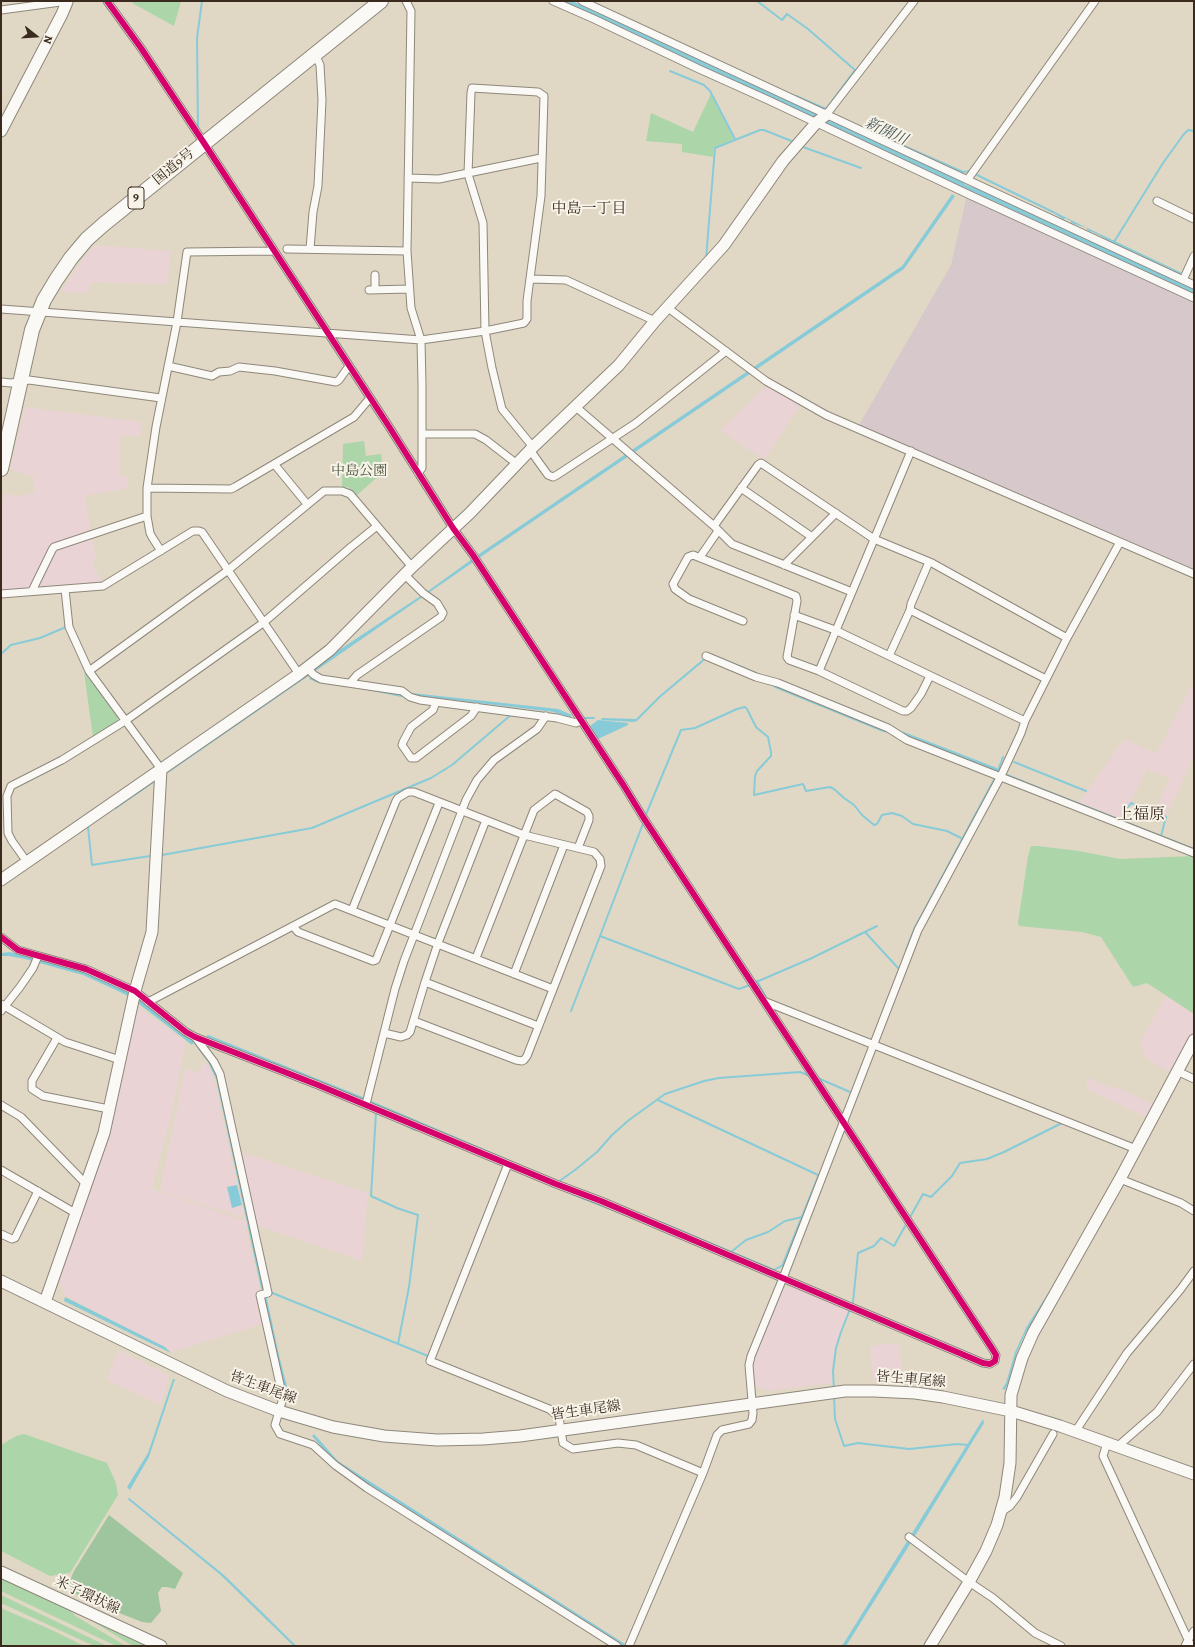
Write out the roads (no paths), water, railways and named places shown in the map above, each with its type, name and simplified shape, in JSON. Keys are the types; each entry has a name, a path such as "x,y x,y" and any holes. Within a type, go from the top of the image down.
{"highway":[{"name":"国道9号","path":"1,469 32,330 39,312 56,280 87,239 381,1"}],"street":[{"path":"1,10 67,1 62,14 1,131"},
{"path":"1,937 18,950 86,969 134,997 148,1002 186,1032 195,1037 366,1104 508,1164 601,1201 983,1363 990,1364 995,1361 996,1355 993,1350 766,1002 643,817 473,555 453,528 204,143 141,48 107,1"},
{"path":"406,1 412,11 407,251 410,308 421,340 422,468 418,473"},
{"path":"553,1 699,69 820,120 1194,285"},
{"path":"582,1 820,120 968,185 1194,298"},
{"path":"1,880 161,769 307,672 330,650 532,449 619,365 655,321 724,245 783,161 820,120 914,1"},
{"path":"968,185 1095,1"},
{"path":"310,249 313,212 318,186 322,100 320,65 315,54"},
{"path":"1,309 421,340 485,331 524,323 527,319 527,301 541,196 543,94 538,92 473,88 470,92 468,174 483,223 485,331 492,368 502,409 532,449 548,475 553,476 636,423 726,351"},
{"path":"408,178 439,179 541,158"},
{"path":"1157,202 1194,219"},
{"path":"287,249 407,251"},
{"path":"161,551 152,537 148,516 147,488 161,398 177,322 187,252 273,251"},
{"path":"1183,280 1194,256"},
{"path":"375,275 372,290 410,289"},
{"path":"531,279 566,280 655,321"},
{"path":"668,308 766,381 826,415 1194,574"},
{"path":"168,366 212,376 219,372 230,371 239,367 275,371 336,382 349,366"},
{"path":"1,382 11,383 29,380 161,398"},
{"path":"147,488 231,489 275,465 354,417 370,398"},
{"path":"576,407 716,528 732,544 852,592"},
{"path":"422,434 475,434 486,440 517,464"},
{"path":"819,671 910,451"},
{"path":"700,557 741,488 758,464 761,463 874,539 929,562 1067,638"},
{"path":"275,465 307,504"},
{"path":"741,488 812,537"},
{"path":"88,671 227,571 324,491 346,491 377,526 426,594 437,603 443,613 440,619 357,675 350,683"},
{"path":"784,565 836,513"},
{"path":"32,591 54,547 148,516"},
{"path":"27,862 8,833 7,796 9,788 13,784 62,760 126,721 263,622 377,526"},
{"path":"1,594 103,586 193,531 199,530 202,532 263,622 307,672 321,679 350,683 436,702 546,716 576,723 581,721"},
{"path":"629,1645 703,1473 719,1432 724,1429 749,1424 751,1422 754,1413 749,1365 751,1356 918,930 1021,733 1025,721 1067,638 1120,542"},
{"path":"743,621 689,599 674,587 674,584 687,558 692,555 700,557 793,593 798,597 787,657 789,660 819,671 907,711 921,694 930,676"},
{"path":"888,656 910,610 911,604 929,562"},
{"path":"45,1302 77,1214 104,1133 134,997 152,932 161,769 88,671 69,627 66,589"},
{"path":"910,610 1046,679"},
{"path":"794,615 836,630 1025,721"},
{"path":"706,656 762,680 774,682 888,728 900,736 1000,774 1194,853"},
{"path":"436,702 433,710 410,727 403,742 402,745 411,758 416,758 465,721 471,716 477,707"},
{"path":"366,1104 395,989 414,934 461,811 472,788 484,771 494,760 537,729 546,716"},
{"path":"352,910 396,802 398,798 408,792 414,792 524,835 594,852 600,859 601,866 527,1056 524,1060 520,1061 414,1021"},
{"path":"476,958 534,810 555,794 587,812 589,816 590,820 578,848"},
{"path":"293,926 298,932 373,961 376,960 439,803"},
{"path":"384,1033 401,1037 410,1032 424,982 486,820"},
{"path":"514,974 564,845"},
{"path":"148,1002 335,904 553,989"},
{"path":"38,956 33,968 20,987 2,1007 57,1038 120,1060"},
{"path":"424,982 538,1026"},
{"path":"766,1002 1136,1149"},
{"path":"195,1037 214,1062 220,1074 268,1293 260,1295 283,1398 275,1425 280,1434 313,1445 335,1465 367,1488 617,1646"},
{"path":"57,1038 32,1081 32,1089 43,1096 110,1109"},
{"path":"930,1646 969,1582 986,1551 997,1525 1006,1491 1010,1463 1011,1395 1016,1375 1033,1333 1120,1179 1194,1040"},
{"path":"1177,1071 1194,1079"},
{"path":"1,1105 21,1117 87,1185"},
{"path":"508,1164 430,1361 549,1409 559,1417 563,1443 573,1449 618,1443 636,1445 703,1473"},
{"path":"1,1170 77,1214"},
{"path":"1120,1179 1181,1203 1194,1211"},
{"path":"1,1234 12,1239 15,1238 38,1191"},
{"path":"1075,1432 1127,1353 1194,1271"},
{"name":"皆生車尾線","path":"1,1281 227,1391 279,1411 333,1426 384,1436 437,1440 483,1439 520,1436 845,1391 874,1391 916,1393 944,1397 1011,1411 1194,1474"},
{"path":"1188,1644 1103,1456 1112,1445 1157,1412 1194,1364"},
{"path":"1001,1512 1010,1506 1017,1497 1053,1434"},
{"path":"912,1540 993,1598 1035,1633 1061,1646"},
{"name":"米子環状線","path":"1,1572 160,1646"},
{"path":"1188,1644 1194,1631"}],"water":[{"path":"561,1 572,1 705,61 960,180 966,185 984,191 1194,289 1194,295 991,200 988,201 954,185 954,183"},
{"path":"952,194 955,196 904,269 479,558 116,809 114,806 324,660 428,591 479,554 902,266"},
{"path":"1053,211 1182,273 1180,274 1105,239 1087,230 1087,228 1071,223 1071,221 1065,218 1064,220 1052,212"},
{"path":"710,653 761,674 776,685 884,729 904,732 997,768 1000,771 1194,848 1194,850 1004,776 906,951 905,950 914,927 997,772 902,735 883,732 775,688 760,677 709,654"},
{"path":"703,659 704,661 661,697 637,721 601,720 602,718 636,719 659,696"},
{"path":"310,677 319,682 401,694 412,693 558,709 572,715 570,718 554,712 411,695 401,697 364,689 318,683 309,679"},
{"path":"598,720 628,723 628,725 598,739 590,726"},
{"path":"10,952 85,972 124,990 140,999 194,1042 192,1045 130,997 120,992 83,975 25,959 1,956 1,953"},
{"path":"200,1047 219,1075 279,1355 290,1398 287,1400 269,1325 216,1079 208,1062 198,1049"},
{"path":"819,1174 783,1267 781,1266"},
{"path":"237,1185 242,1205 232,1208 227,1187"},
{"path":"1054,1284 1055,1285 1024,1336 1017,1352 1008,1383 1005,1390 1002,1389 1006,1383 1015,1352 1027,1326"},
{"path":"65,1297 165,1347 171,1353 64,1301"},
{"path":"173,1379 175,1379 149,1457 130,1490 127,1487 148,1453"},
{"path":"983,1419 984,1423 907,1549 846,1646 842,1646"},
{"path":"314,1434 338,1461 625,1644 699,1476 628,1646 622,1646 366,1484 336,1463 312,1436"},
{"path":"132,1501 224,1575 297,1646 232,1584"}],"waterway":[{"path":"198,129 197,38 202,1"},
{"path":"757,1 782,20 787,14 808,29 855,70 826,109 796,96"},
{"path":"670,71 704,85 710,91 735,139"},
{"name":"新開川","path":"863,128 963,172 971,171"},
{"path":"706,259 715,148 760,130 764,130 794,142"},
{"path":"1114,242 1163,163 1184,134 1188,130 1194,131"},
{"path":"803,147 861,168"},
{"path":"977,175 1053,212"},
{"path":"1,654 11,645 40,638 66,627"},
{"path":"645,817 681,730 695,728 737,709 745,707 756,727 768,737 771,752 771,756 757,771 755,776 754,795 803,784 806,791 830,787 854,805 862,815 874,825 877,824 882,815 892,813 902,816 913,824 947,831 963,839"},
{"path":"162,855 312,828 431,778 452,765 512,714"},
{"path":"584,718 594,718"},
{"path":"998,770 1003,757"},
{"path":"1014,762 1086,791"},
{"path":"1128,807 1131,803 1166,817 1161,836"},
{"path":"600,936 644,821"},
{"path":"88,827 92,865 150,856"},
{"path":"754,983 812,958 877,926"},
{"path":"865,932 899,969"},
{"path":"571,1011 600,936 739,989 750,985"},
{"path":"757,981 768,1001"},
{"path":"208,1036 365,1099"},
{"path":"558,1182 597,1152 612,1135 629,1120 665,1094 704,1081 719,1078 800,1072 810,1076"},
{"path":"820,1079 850,1092"},
{"path":"658,1100 818,1175"},
{"path":"369,1101 512,1162"},
{"path":"376,1113 371,1196 397,1208 418,1215 409,1287 398,1344"},
{"path":"393,1119 415,1130 420,1130"},
{"path":"853,1302 858,1253 874,1246 881,1238 894,1246 923,1194 931,1197 952,1176 960,1163 987,1159 1062,1123"},
{"path":"1095,1136 1129,1150"},
{"path":"572,1194 628,1216"},
{"path":"731,1252 746,1240 768,1232 785,1221 802,1217"},
{"path":"660,1222 774,1270 783,1265"},
{"path":"270,1292 428,1356"},
{"path":"834,1390 833,1371 836,1348 850,1309"},
{"path":"834,1396 835,1419 844,1446 858,1443 909,1449 957,1444 968,1445"},
{"path":"551,1406 573,1415"},
{"path":"129,1499 221,1574 295,1646"}],"district":[{"name":"中島一丁目","path":"589,209"},
{"name":"上福原","path":"1141,815"}],"park label":[{"name":"中島公園","path":"359,472"}]}
